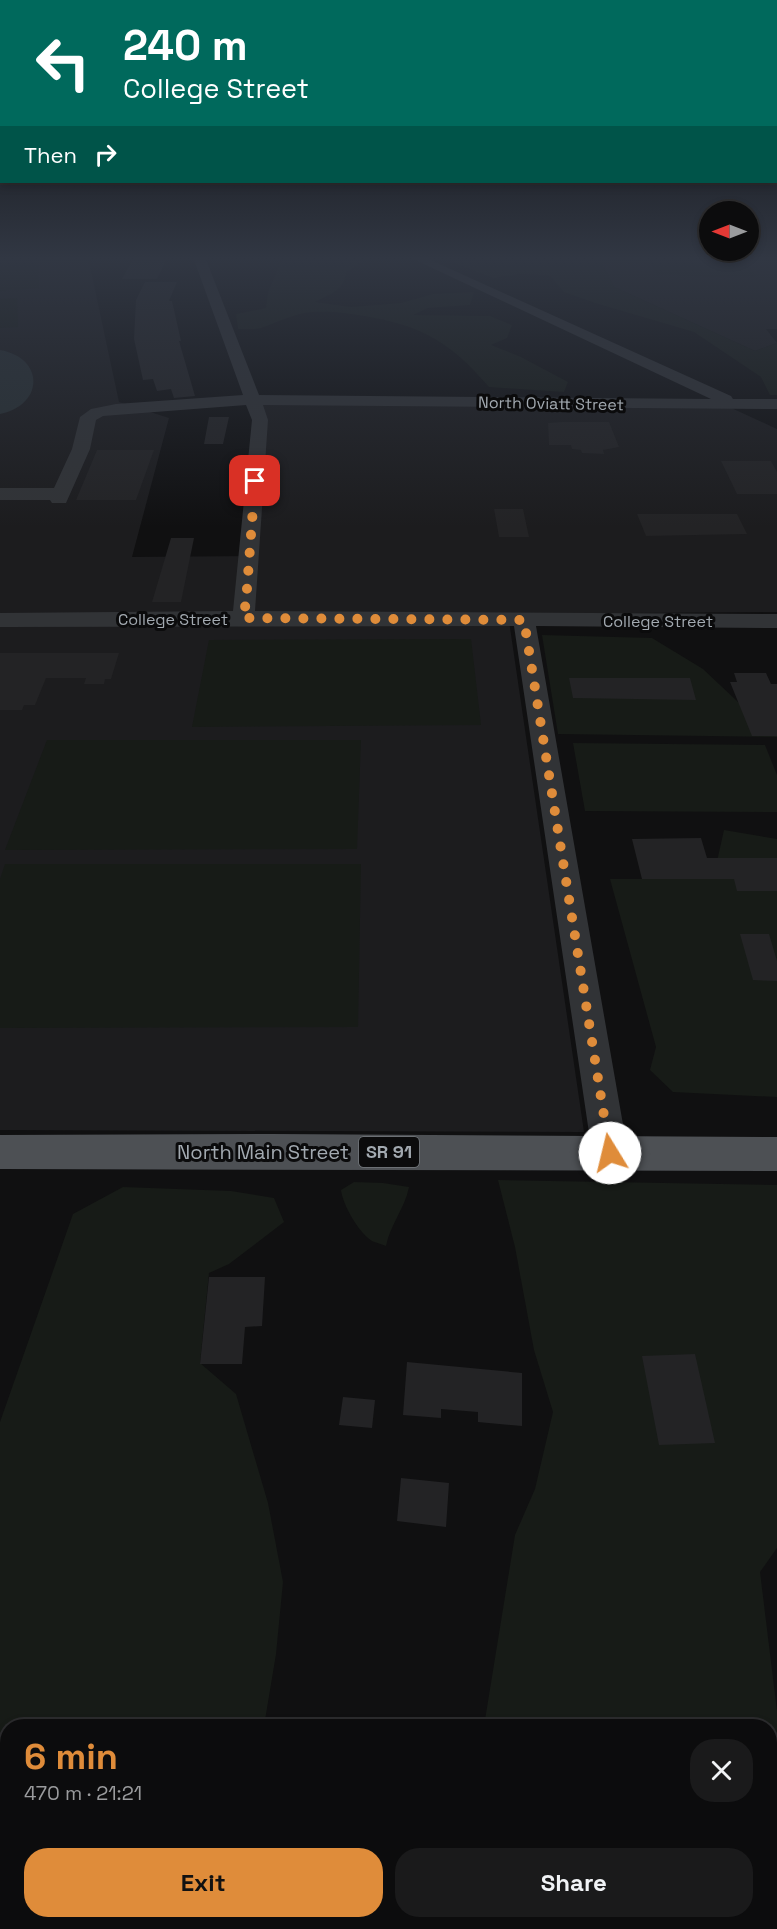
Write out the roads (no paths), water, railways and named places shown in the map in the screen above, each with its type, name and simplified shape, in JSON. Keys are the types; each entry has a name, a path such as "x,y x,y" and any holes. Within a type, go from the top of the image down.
{"main road":[{"name":"North Main Street","path":"0,1152 777,1154"}],"street":[{"path":"233,347 260,420 243,618"},
{"path":"613,347 763,417"},
{"name":"North Oviatt Street","path":"0,494 60,496 81,449 88,417 107,409 252,400 777,404"},
{"name":"College Street","path":"0,620 243,618 777,621"},
{"path":"524,620 610,1153"}]}
